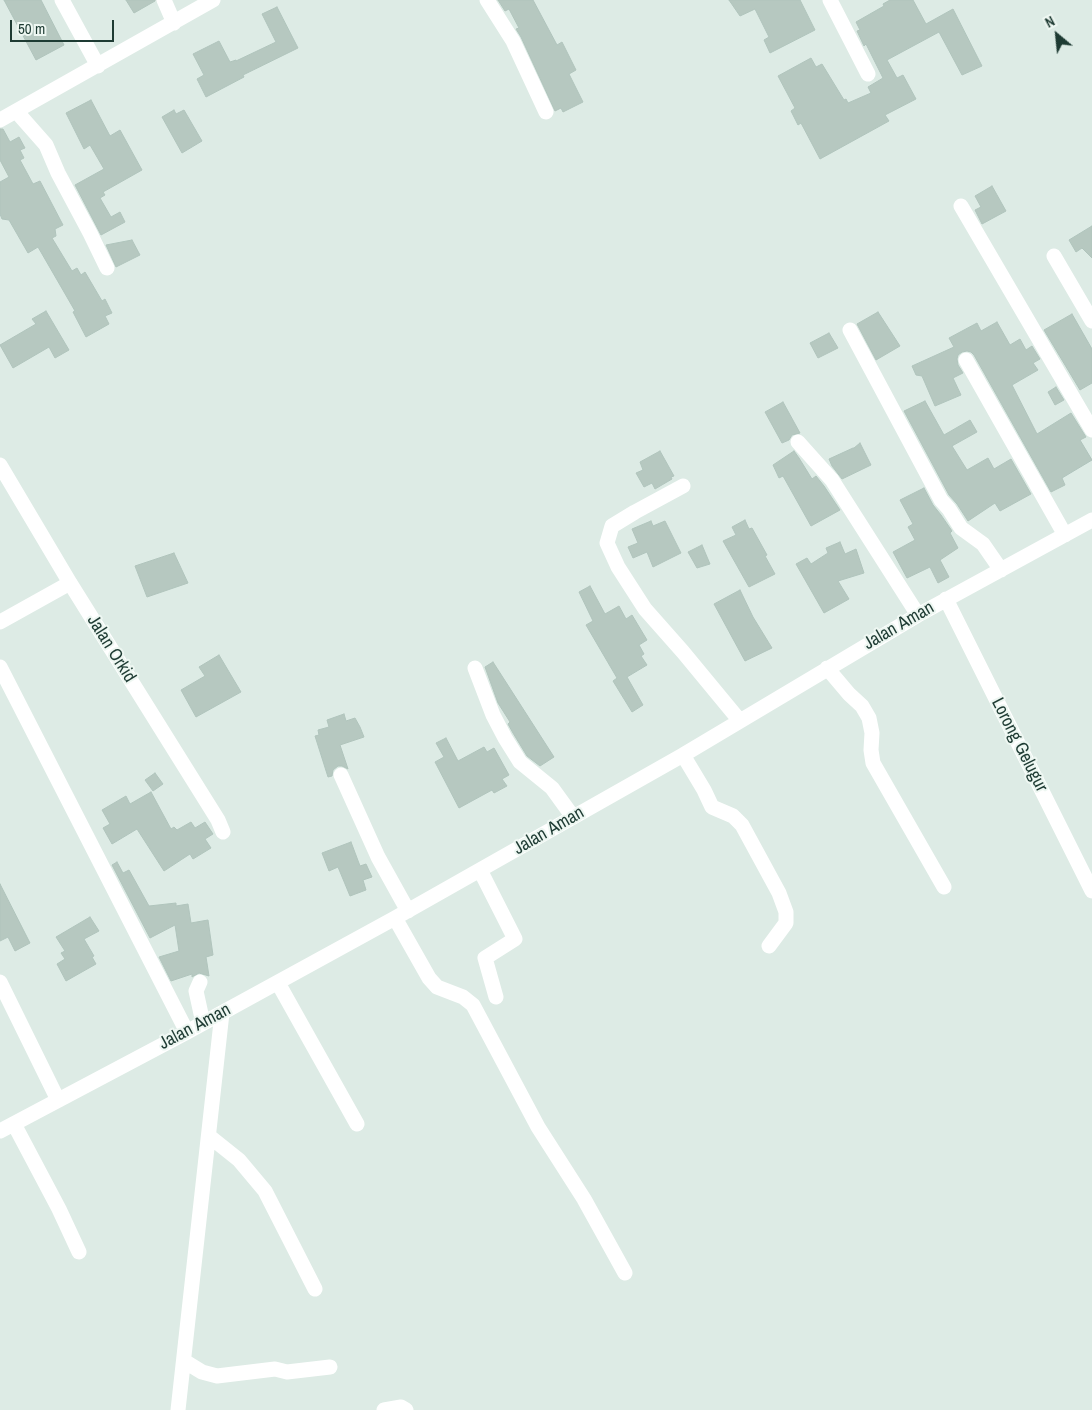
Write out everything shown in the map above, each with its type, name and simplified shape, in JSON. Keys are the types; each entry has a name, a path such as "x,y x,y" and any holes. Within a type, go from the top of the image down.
{"street":[{"path":"62,0 98,66"},
{"path":"164,0 174,23"},
{"path":"0,120 214,0"},
{"path":"486,0 513,41 546,112"},
{"path":"830,0 868,74"},
{"path":"16,111 46,146 107,268"},
{"path":"961,206 1092,430"},
{"path":"1054,256 1092,320"},
{"path":"850,330 941,500 961,528 983,544 1001,570"},
{"path":"966,360 1062,530"},
{"path":"798,442 832,480 918,615"},
{"name":"Jalan Orkid","path":"0,465 70,584 218,820 223,832"},
{"path":"683,486 612,526 607,543 618,567 645,609 740,721"},
{"name":"Jalan Aman","path":"7,1128 53,1090 187,1032 408,911 683,755 918,615 1001,570 1062,530 1092,520"},
{"path":"0,622 70,584"},
{"name":"Lorong Gelugur","path":"946,599 1092,891"},
{"path":"0,667 187,1032"},
{"path":"475,668 493,715 520,762 552,788 573,817"},
{"path":"827,668 866,712 872,733 871,750 873,763 944,887"},
{"path":"683,755 712,807 733,816 742,826 779,893 786,912 786,923 769,946"},
{"path":"340,775 378,857 408,911"},
{"path":"480,870 515,939 485,958 496,997"},
{"path":"395,918 429,978 436,986 463,996 473,1005 538,1127 584,1199 624,1273"},
{"path":"0,982 53,1090"},
{"path":"200,982 196,991 203,1023"},
{"path":"278,982 357,1124"},
{"path":"178,1410 222,1013"},
{"path":"7,1128 59,1209 79,1252"},
{"path":"208,1136 239,1160 265,1191 315,1289"},
{"path":"184,1360 202,1372 217,1376 275,1369 288,1372 330,1367"},
{"path":"384,1410 401,1407 406,1410"}],"building":[{"path":"4,0 41,0 64,45 36,60"},
{"path":"126,0 155,0 155,1 134,13"},
{"path":"498,0 533,0 557,45 562,42 576,70 569,74 583,102 563,112 561,108 555,111 516,29 519,28 509,9 505,11"},
{"path":"729,0 800,0 815,30 770,53 764,40 769,37 755,9 740,16"},
{"path":"890,0 913,0 926,24 953,9 982,66 962,75 939,32 887,60 897,78 903,75 916,99 885,115 889,121 820,159 801,123 798,125 791,111 795,108 778,76 811,58 816,67 822,64 844,100 846,99 848,103 871,93 868,87 883,78 866,44 864,46 857,31 860,30 856,22 884,6 883,4"},
{"path":"277,7 298,48 243,75 244,77 206,97 197,79 204,75 193,54 219,41 230,62 276,42 262,14"},
{"path":"91,100 110,136 120,130 142,170 103,192 105,195 100,198 111,217 120,212 125,222 101,235 75,185 104,169 90,145 84,149 66,113"},
{"path":"174,110 176,114 184,110 202,141 182,153 162,117"},
{"path":"0,129 3,129 10,142 19,137 25,148 20,150 24,158 20,160 33,184 40,181 63,225 55,229 56,236 52,238 72,271 77,268 81,275 85,272 102,301 105,299 112,313 105,316 109,324 86,337 73,312 75,311 38,247 28,253 9,220 2,219 0,214 0,182 9,177 0,160"},
{"path":"992,186 1006,211 982,224 975,210 981,207 975,196"},
{"path":"1092,226 1092,258 1082,248 1076,252 1069,240"},
{"path":"132,240 140,255 116,267 106,245"},
{"path":"46,311 69,350 55,358 49,347 13,368 0,345 36,324 32,319"},
{"path":"878,312 900,346 876,360 857,324"},
{"path":"1072,314 1092,349 1092,383 1080,390 1044,330"},
{"path":"997,322 1010,345 1020,339 1026,350 1032,346 1040,359 1033,363 1038,370 1012,385 1037,434 1071,413 1086,437 1080,440 1092,460 1062,478 1065,485 1051,492 971,352 962,352 958,355 957,359 963,373 953,378 961,395 935,406 922,376 916,375 912,366 954,347 949,338 977,323 981,331"},
{"path":"829,333 838,348 818,358 810,343"},
{"path":"1056,387 1064,400 1055,405 1048,392"},
{"path":"925,401 944,435 970,420 977,432 952,446 967,470 988,458 994,469 1011,459 1031,494 1000,511 995,503 968,521 949,495 904,411"},
{"path":"783,402 800,433 792,435 789,440 782,443 765,412"},
{"path":"860,443 871,465 842,479 829,459 854,448"},
{"path":"660,451 674,476 655,489 652,483 644,487 636,473 643,470 640,462"},
{"path":"794,451 812,479 816,476 840,510 811,526 783,476 779,478 773,465"},
{"path":"924,488 933,505 952,531 950,533 958,548 940,560 949,577 938,583 930,567 907,578 893,552 915,540 908,527 913,524 900,500"},
{"path":"745,520 749,529 752,528 767,555 765,556 775,574 749,587 723,541 736,535 732,527"},
{"path":"651,521 653,526 665,521 681,553 653,567 647,552 633,558 628,547 638,543 632,529"},
{"path":"840,542 845,554 856,549 864,573 838,581 849,599 824,613 796,564 807,558 811,564 828,553 826,548"},
{"path":"702,545 710,564 697,568 688,552"},
{"path":"174,553 188,583 147,597 135,566"},
{"path":"590,586 605,614 619,606 626,619 632,615 647,640 639,645 644,654 641,656 647,665 627,677 643,705 632,712 613,681 617,678 586,625 593,621 579,592"},
{"path":"740,590 753,617 772,648 745,661 714,604"},
{"path":"219,655 241,692 196,717 181,690 205,676 199,667"},
{"path":"493,662 554,757 540,766 527,756 498,703 485,667"},
{"path":"344,714 346,721 355,718 364,737 340,745 348,769 338,766 333,770 332,776 328,777 315,736 319,735 318,730 329,727 327,720"},
{"path":"446,738 458,761 484,747 487,752 494,748 509,775 502,779 507,786 494,793 492,790 459,808 435,762 444,757 436,743"},
{"path":"155,773 163,784 153,791 145,780"},
{"path":"151,792 171,829 174,827 177,830 191,822 195,828 205,822 213,834 205,839 211,848 193,859 190,854 164,871 137,829 112,844 103,828 110,824 102,810 126,796 130,804"},
{"path":"351,842 360,866 366,864 372,877 363,880 366,890 350,896 338,867 329,871 322,853"},
{"path":"117,862 123,873 129,870 149,906 176,903 176,906 188,904 191,923 208,920 213,955 206,957 209,976 199,973 192,977 192,974 171,981 159,957 179,951 175,925 150,938 112,865"},
{"path":"0,884 30,943 15,951 8,937 0,941"},
{"path":"90,917 99,931 84,939 94,956 92,957 96,964 66,981 57,964 65,959 61,953 65,951 56,937"}]}
